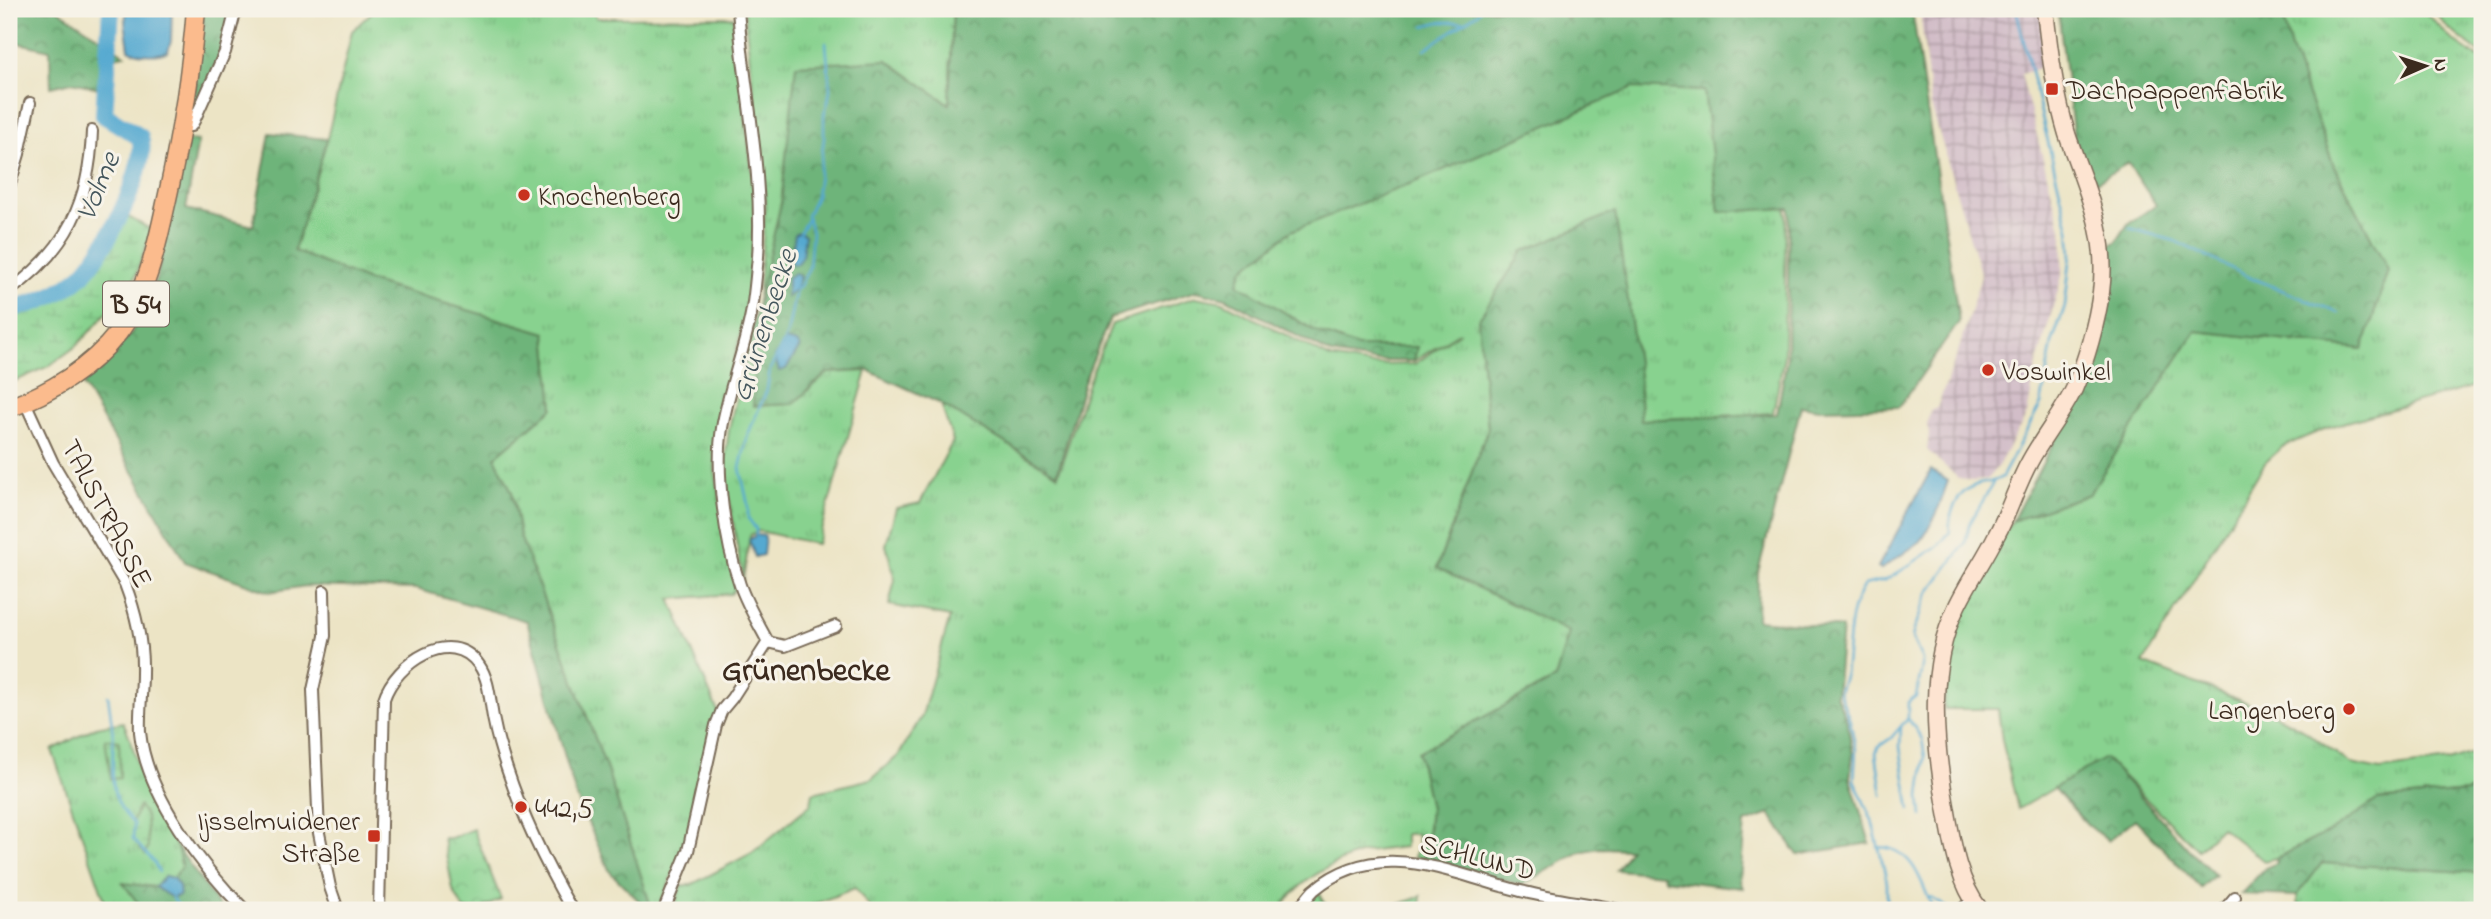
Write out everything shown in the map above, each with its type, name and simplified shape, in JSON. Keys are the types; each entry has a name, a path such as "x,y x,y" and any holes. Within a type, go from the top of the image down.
{"main road":[{"name":"B 54","path":"17,405 63,381 93,359 118,333 141,295 162,222 182,126 197,9"},
{"path":"1971,907 1955,854 1942,784 1936,710 1940,659 1955,608 1999,531 2029,462 2074,389 2094,327 2104,271 2099,226 2064,122 2045,9"}],"street":[{"path":"182,126 191,126 194,121 225,52 236,9"},
{"path":"738,9 758,166 758,257 752,310 722,429 720,466 729,537 739,583 768,642"},
{"path":"9,187 30,103"},
{"path":"9,290 34,272 57,247 69,228 85,189 91,161 92,131"},
{"name":"TALSTRASSE","path":"17,405 113,562 132,603 141,645 140,733 151,772 172,817 199,859 245,910"},
{"path":"324,591 325,636 313,690 319,833 330,887 338,910"},
{"path":"768,642 785,646 836,626"},
{"path":"664,910 688,851 719,718 768,642"},
{"path":"379,910 384,699 395,677 408,663 431,652 448,649 461,652 480,666 520,807 572,910"},
{"name":"SCHLUND","path":"1297,910 1314,890 1344,872 1370,864 1396,861 1423,864 1523,892 1620,910"},
{"path":"2224,910 2235,897"}],"shaded area":[{"path":"1920,9 2041,9 2050,64 2021,74 2063,236 2062,276 2037,363 2027,414 1998,466 1986,480 1959,479 1927,450 1930,411 1937,408 1958,352 1981,276 1931,105"}],"green space":[{"path":"9,9 57,9 125,55 103,59 99,88 72,82 51,87 50,50 9,41"},
{"path":"204,9 236,9 228,37 191,120"},
{"path":"375,9 595,9 596,18 733,17 756,202 748,307 723,401 715,469 736,587 731,594 670,599 718,712 683,850 658,910 652,910 608,773 520,536 512,492 495,457 553,408 546,333 368,281 293,251 327,139 352,31"},
{"path":"744,9 832,9 845,13 848,9 953,9 949,104 887,60 781,203 757,311 766,201"},
{"path":"953,9 1561,9 1567,19 1580,9 1912,9 1959,322 1899,407 1819,409 1801,406 1758,572 1757,620 1842,628 1836,695 1847,721 1853,754 1850,778 1870,843 1798,855 1770,814 1745,823 1740,880 1743,888 1664,879 1663,874 1616,870 1630,849 1599,848 1580,852 1522,885 1424,859 1430,808 1418,752 1555,679 1569,632 1437,568 1488,428 1478,320 1523,251 1615,212 1639,375 1641,420 1777,414 1787,358 1789,208 1719,212 1704,91 1633,88 1427,177 1291,231 1242,270 1238,284 1315,331 1357,347 1417,347 1414,361 1373,361 1331,354 1226,298 1196,291 1110,318 1085,379 1057,474 941,404 867,370 827,373 793,404 753,406 755,371 745,359 781,203 796,65 887,60 949,104"},
{"path":"2058,9 2280,9 2291,49 2334,166 2388,270 2363,349 2196,331 2089,494 2012,521 2055,441 2091,358 2106,299 2110,266 2109,246 2117,241 2128,224 2156,205 2128,163 2096,182 2074,139"},
{"path":"2280,9 2423,9 2450,38 2482,60 2482,384 2329,427 2282,447 2265,463 2143,663 2270,712 2302,729 2351,764 2380,770 2448,761 2482,750 2482,786 2467,792 2377,800 2335,829 2276,858 2264,861 2221,827 2198,850 2105,759 2018,809 2002,740 1998,709 1944,709 1947,659 1960,609 2012,521 2089,494 2196,331 2363,349 2388,270 2334,166 2291,49"},
{"path":"2432,9 2482,9 2482,55 2447,27"},
{"path":"1633,87 1705,91 1719,212 1786,207 1784,356 1773,413 1641,420 1639,375 1478,320 1488,428 1437,567 1569,631 1555,679 1418,752 1430,808 1424,859 1414,857 1418,846 1417,834 1405,834 1405,847 1362,853 1324,870 1295,892 1281,910 872,910 855,888 799,910 674,910 681,885 691,885 752,853 811,804 813,793 871,779 898,756 922,716 950,617 889,605 895,579 886,545 896,508 920,503 953,441 941,404 1058,475 1089,380 1112,324 1196,297 1223,302 1330,358 1372,365 1415,364 1460,332 1414,361 1417,347 1357,347 1315,331 1238,284 1242,270 1291,231 1427,177"},
{"path":"270,133 327,139 294,251 368,281 546,333 553,408 495,457 512,492 520,536 608,773 652,910 648,910 610,872 576,796 527,621 416,589 306,586 269,592 185,562 83,385 132,332 157,277 187,140 198,141 186,209 253,226"},
{"path":"121,213 152,230 134,280 75,347 49,366 9,384 9,309 49,297 78,277 101,250"},
{"path":"745,359 755,371 753,406 793,404 827,373 867,371 817,544 759,531 750,535 743,580 724,469 729,429"},
{"path":"123,722 142,779 157,813 188,865 222,910 108,910 52,750 96,727"},
{"path":"105,739 119,741 120,778 111,779"},
{"path":"2105,758 2215,875 2201,888 2135,819 2108,841 2087,824 2054,788"},
{"path":"2482,786 2482,873 2322,863 2297,896 2241,894 2265,868 2277,863 2276,858 2335,829 2377,800 2467,792"},
{"path":"139,806 146,816 148,847 145,854 133,839 132,822"},
{"path":"473,829 501,899 480,910 464,910 453,890 443,838 451,838"},
{"path":"176,845 221,910 143,910 123,883 155,887 170,895 179,886 173,878 182,867"},
{"path":"2322,863 2482,873 2482,910 2298,910 2297,896"},
{"path":"1319,892 1325,904 1332,910 1301,910"},
{"path":"1421,896 1420,910 1385,910"}],"water":[{"path":"127,9 172,9 168,51 148,54 129,49 125,22"},
{"path":"795,233 805,235 802,256 797,264 792,265"},
{"path":"795,273 800,277 796,289 787,297 788,277"},
{"path":"785,340 798,343 800,347 786,369 779,371 775,358"},
{"path":"1931,470 1948,481 1936,515 1921,541 1881,569 1878,567"},
{"path":"756,535 765,536 763,555 755,557 749,540"},
{"path":"165,876 173,878 179,886 180,895 172,898 155,887"}],"waterway":[{"name":"Volme","path":"9,309 48,297 66,288 82,275 113,230 132,187 141,150 140,137 104,115 111,9"},
{"name":"Grünenbecke","path":"823,9 833,12"},
{"path":"1425,49 1480,9"},
{"path":"1887,910 1884,869 1872,820 1854,780 1856,750 1850,721 1839,692 1845,672 1855,604 1864,585 1893,576 1939,545 1950,532 1952,511 1964,492 1976,485 2002,477 2041,404 2052,343 2065,306 2071,253 2069,229 2016,9"},
{"path":"1424,26 1439,22 1462,22"},
{"name":"Grünenbecke","path":"756,535 756,529 748,518 740,468 748,434 767,390 770,369 787,335 796,289 809,268 812,232 807,216 816,196 824,138 824,114 830,89 826,43"},
{"path":"800,232 807,220"},
{"path":"2129,228 2175,241 2247,276 2339,313"},
{"path":"1922,816 1920,796 1925,757 1922,739 1908,718 1908,702 1916,696 1922,659 1912,638 1928,593 1965,544 1969,525 1993,483"},
{"path":"108,696 113,736 112,773 115,794 125,814 134,824 133,839 154,862 159,872"},
{"path":"1882,795 1876,753 1878,747 1891,738 1908,718"},
{"path":"1901,726 1900,747 1910,809"},
{"path":"1878,847 1900,853 1908,860 1920,878 1933,910"},
{"path":"1930,897 1948,908"},
{"path":"172,898 182,910"}],"place":[{"name":"Dachpappenfabrik","path":"2052,89"},
{"name":"Knochenberg","path":"524,195"},
{"name":"Voswinkel","path":"1988,370"},
{"name":"Langenberg","path":"2349,709"},
{"name":"442,5","path":"521,807"},
{"name":"Ijsselmuidener Straße","path":"374,836"}],"district":[{"name":"Grünenbecke","path":"806,669"}]}
